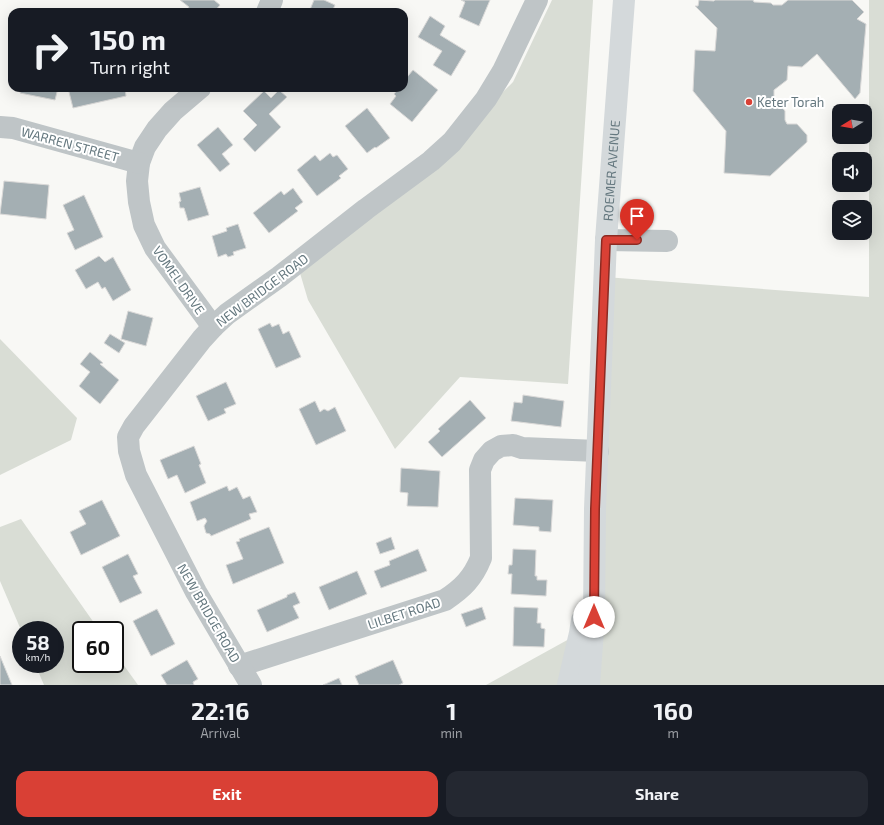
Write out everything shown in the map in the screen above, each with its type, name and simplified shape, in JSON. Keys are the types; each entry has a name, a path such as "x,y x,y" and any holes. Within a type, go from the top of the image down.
{"main road":[{"name":"ROEMER AVENUE","path":"589,685 594,617 595,509 606,240 624,0"},
{"name":"ROEMER AVENUE","path":"568,685 580,633 595,509"}],"street":[{"name":"NEW BRIDGE ROAD","path":"252,685 239,666 196,592 136,475 129,451 128,437 134,426 197,345 213,327 228,314 431,161 452,142 486,98 503,71 537,0"},
{"name":"VOMEL DRIVE","path":"195,92 173,111 157,129 145,147 139,163 137,181 139,202 144,224 155,248 213,327"},
{"name":"WARREN STREET","path":"0,127 13,128 139,163"},
{"path":"606,240 667,241"},
{"name":"LILBET ROAD","path":"239,666 445,600 460,590 470,578 481,558 480,470 484,460 492,451 501,446 513,445 522,448 598,451"}],"shaded area":[{"path":"552,0 593,0 568,384 460,377 395,449 308,300 297,263 452,142 513,82"},
{"path":"869,0 884,0 884,685 589,685 605,277 869,297 869,240 872,240 872,200 869,200 869,192 872,192 872,152 869,152 869,144 872,144 872,104 869,104"},
{"path":"0,339 77,418 71,440 0,475"},
{"path":"21,519 93,621 72,621 72,673 124,673 124,666 138,685 44,685 39,673 64,673 64,621 17,621 0,581 0,527"},
{"path":"580,633 568,685 486,685"}],"building":[{"path":"180,0 214,0 220,5 217,8 189,7"},
{"path":"314,0 324,0 335,5 334,8 311,8"},
{"path":"461,0 490,0 479,26 459,17 465,2"},
{"path":"699,0 753,0 754,2 782,5 788,0 852,0 864,12 857,19 866,24 860,93 855,99 817,54 802,67 788,66 787,80 774,90 774,97 785,111 785,120 787,124 797,124 807,135 807,142 770,176 724,173 726,131 693,91 695,50 715,51 717,28 695,6 698,6"},
{"path":"430,16 445,26 440,35 466,51 451,76 433,65 442,51 418,37"},
{"path":"413,70 438,90 412,122 390,104 396,96 394,94 396,92 408,92 408,76"},
{"path":"20,92 57,92 55,100"},
{"path":"69,92 126,92 126,96 73,108"},
{"path":"263,92 265,92 271,98 277,92 281,92 287,97 269,114 281,127 255,152 243,139 257,125 243,111"},
{"path":"367,108 390,138 367,153 345,126"},
{"path":"218,127 233,145 222,154 230,164 220,172 197,145"},
{"path":"330,153 333,157 337,155 348,169 339,176 341,178 317,196 297,170 315,155 320,161"},
{"path":"4,181 49,185 46,219 0,214"},
{"path":"200,187 209,215 188,221 184,208 180,208 179,202 181,201 179,193"},
{"path":"293,188 303,202 295,208 298,211 269,233 253,213 281,191 284,195"},
{"path":"84,195 103,237 75,250 67,233 74,230 63,205"},
{"path":"238,224 246,248 233,252 234,255 228,257 226,254 218,257 212,236 227,231 226,228"},
{"path":"99,256 105,262 113,257 131,290 113,301 105,287 102,289 98,282 86,289 75,270"},
{"path":"128,311 153,318 146,346 121,339"},
{"path":"270,323 272,327 279,324 283,334 289,331 301,357 276,368 258,329"},
{"path":"110,334 125,343 119,353 104,343"},
{"path":"90,352 103,363 100,364 119,380 100,404 79,386 90,372 80,364"},
{"path":"226,382 236,404 224,409 226,413 208,421 196,396"},
{"path":"523,395 564,401 561,427 511,421 514,402 522,403"},
{"path":"470,400 486,418 442,457 428,442 440,431 438,429"},
{"path":"315,401 320,412 324,409 328,411 335,407 346,431 316,445 299,409"},
{"path":"194,446 206,483 185,493 177,475 168,479 160,460"},
{"path":"401,468 440,471 438,507 407,506 408,493 400,492"},
{"path":"227,486 229,491 237,487 243,499 250,496 257,512 249,514 251,519 211,536 210,534 206,533 204,526 207,521 205,518 197,521 190,502"},
{"path":"515,498 553,500 551,532 539,531 539,527 513,525"},
{"path":"102,500 120,536 81,555 70,532 86,524 79,511"},
{"path":"269,527 284,563 233,584 226,565 243,559 236,542 240,541 239,539"},
{"path":"391,537 395,549 380,554 376,543"},
{"path":"418,549 427,571 381,588 374,571 390,565 389,561"},
{"path":"513,549 536,550 535,576 537,576 537,580 547,580 546,596 511,594 512,574 508,574 509,565 512,565"},
{"path":"128,554 138,574 133,576 142,593 120,603 102,567"},
{"path":"357,571 367,594 329,610 319,587"},
{"path":"295,592 300,603 293,606 299,618 267,632 257,610"},
{"path":"482,607 486,619 466,627 461,614"},
{"path":"514,607 538,608 537,623 541,623 541,628 545,629 544,647 513,646"},
{"path":"157,609 175,644 151,656 133,621"},
{"path":"0,656 12,685 0,685"},
{"path":"187,660 198,679 193,682 194,685 167,685 161,675"},
{"path":"393,660 403,683 399,685 359,685 355,676"},
{"path":"339,678 342,685 323,685"}],"place":[{"name":"Keter Torah","path":"749,102"}],"route":[{"path":"594,617 595,509 606,240 637,240"}]}
